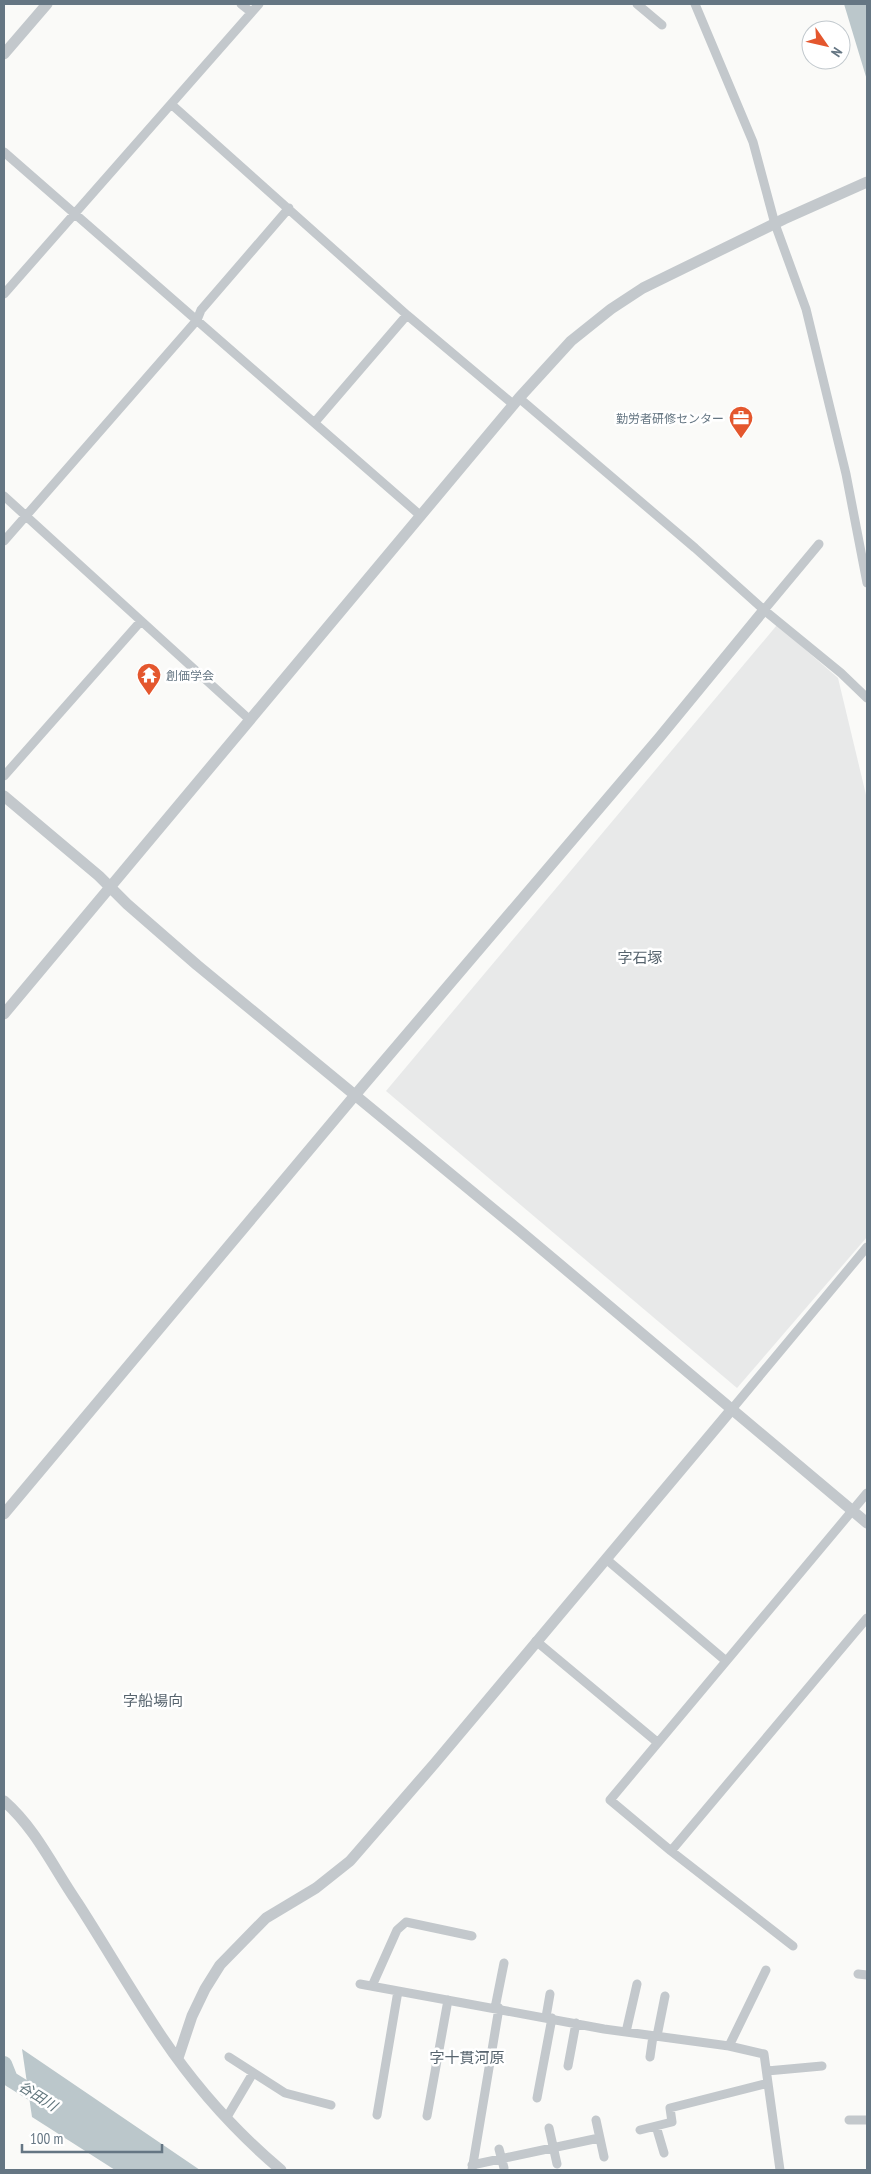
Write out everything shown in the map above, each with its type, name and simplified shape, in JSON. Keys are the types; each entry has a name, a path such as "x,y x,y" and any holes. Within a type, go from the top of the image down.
{"street":[{"path":"4,54 48,4"},
{"path":"241,4 251,12"},
{"path":"4,294 258,4"},
{"path":"637,4 662,25"},
{"path":"695,4 753,142 780,222 806,309 846,474 867,583"},
{"path":"171,104 407,315 696,548 764,610 841,673 867,698"},
{"path":"4,152 421,516"},
{"path":"4,1014 516,402 571,341 611,309 643,288 867,182"},
{"path":"4,541 196,320 201,310 289,208"},
{"path":"315,422 407,315"},
{"path":"4,496 250,720"},
{"path":"4,1514 356,1094 653,746 818,544"},
{"path":"4,776 141,621"},
{"path":"4,796 99,876 110,888 306,1057 356,1094 867,1523"},
{"path":"178,2058 192,2016 205,1989 220,1965 266,1918 327,1880 350,1861 435,1763 867,1247"},
{"path":"792,1946 671,1851 610,1800 867,1493"},
{"path":"606,1559 726,1660"},
{"path":"671,1851 867,1618"},
{"path":"536,1641 657,1742"},
{"path":"4,1801 17,1813 42,1844 162,2037 206,2095 281,2170"},
{"path":"372,1986 397,1930 406,1922 472,1936"},
{"path":"504,1963 472,2168 503,2163 554,2148 599,2138"},
{"path":"729,2046 766,1970"},
{"path":"360,1984 626,2032 729,2046 764,2054 780,2170"},
{"path":"626,2032 637,1984"},
{"path":"377,2115 398,1991"},
{"path":"537,2098 549,2018 550,1994"},
{"path":"650,2056 665,1996"},
{"path":"427,2116 448,2000"},
{"path":"568,2066 576,2023"},
{"path":"228,2057 285,2093 331,2105"},
{"path":"767,2071 822,2066"},
{"path":"227,2117 253,2073"},
{"path":"640,2130 672,2122 670,2108 768,2083"},
{"path":"596,2120 604,2156"},
{"path":"849,2120 867,2120"},
{"path":"656,2126 664,2153"},
{"path":"549,2128 557,2164"},
{"path":"499,2148 503,2163"}],"shaded area":[{"path":"777,625 838,678 867,799 867,1237 737,1388 386,1091"}],"water":[{"path":"844,4 867,4 867,80 851,27 851,20 849,20"},
{"path":"22,2049 200,2170 115,2170 32,2117"}],"waterway":[{"name":"谷田川","path":"4,2064 10,2079 47,2102"}],"place":[{"name":"勤労者研修センター","path":"741,439"},
{"name":"創価学会","path":"149,696"}],"district":[{"name":"字石塚","path":"640,957"},
{"name":"字船場向","path":"153,1700"},
{"name":"字十貫河原","path":"467,2057"}]}
